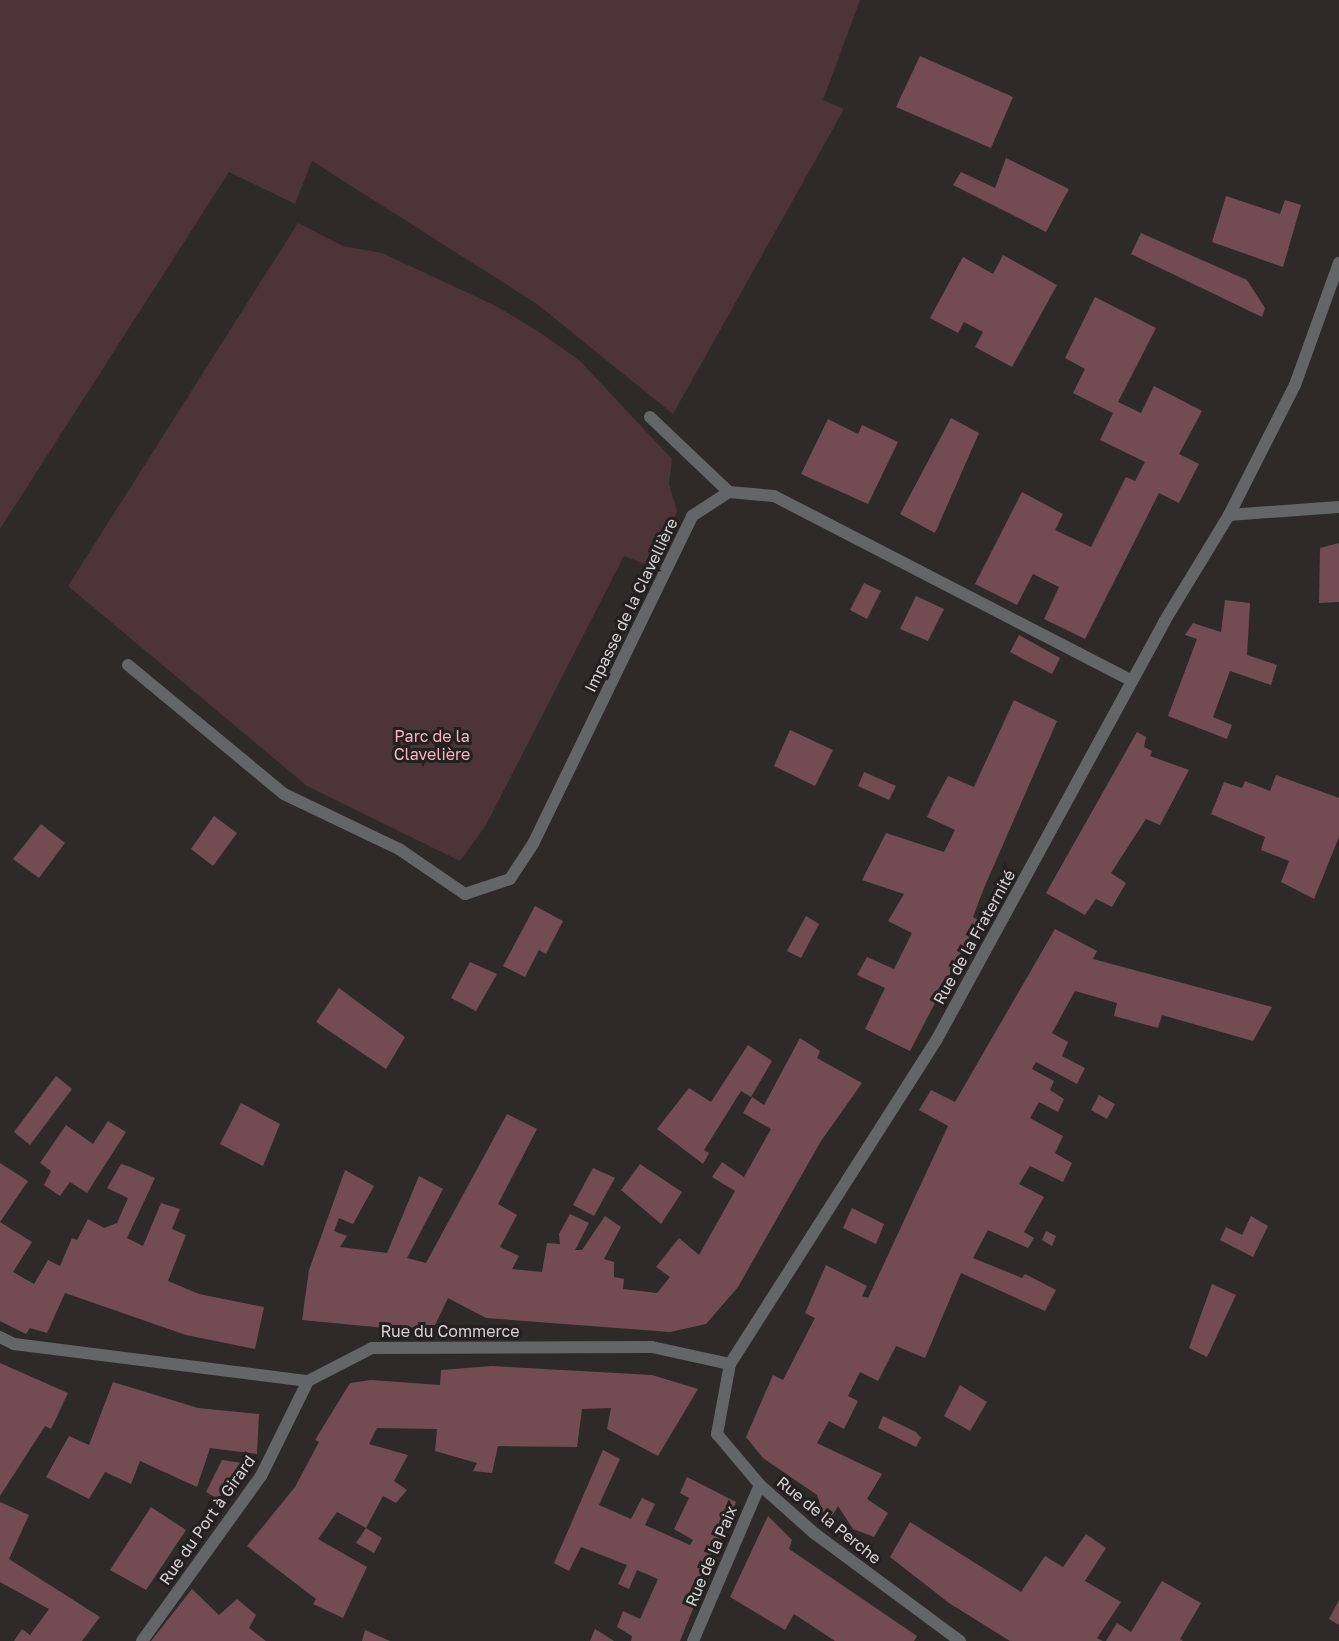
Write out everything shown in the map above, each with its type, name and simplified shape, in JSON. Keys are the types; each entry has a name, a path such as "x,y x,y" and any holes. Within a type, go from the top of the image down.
{"street":[{"name":"Rue de la Fraternité","path":"730,1364 937,1039 1132,681 1229,515 1295,385 1339,263"},
{"path":"650,417 729,492 774,496 1132,681"},
{"name":"Impasse de la Clavellière","path":"128,664 284,794 399,849 465,894 510,879 516,871 692,516 729,492"},
{"path":"1229,515 1339,507"},
{"path":"0,1337 14,1344 308,1381"},
{"name":"Rue du Commerce","path":"308,1381 372,1348 652,1347 730,1364"},
{"name":"Rue de la Perche","path":"730,1364 717,1434 760,1485 814,1533 960,1641"},
{"name":"Rue du Port à Girard","path":"142,1641 261,1476 308,1381"},
{"name":"Rue de la Paix","path":"693,1641 760,1485"}],"green space":[{"path":"0,0 860,0 823,100 844,109 673,414 537,304 312,161 295,204 229,172 0,529"},
{"name":"Parc de la Clavelière","path":"298,223 343,246 382,253 496,306 538,331 580,361 672,459 669,484 677,511 655,568 624,556 486,825 460,861 307,786 68,586"}],"building":[{"path":"920,56 1013,97 991,148 896,107"},
{"path":"1006,158 1069,189 1046,232 953,185 961,172 995,188"},
{"path":"1226,196 1280,214 1285,200 1301,205 1283,267 1212,242"},
{"path":"1141,233 1247,280 1265,308 1262,317 1131,254"},
{"path":"1003,255 1057,285 1012,367 975,347 983,332 964,322 958,333 930,318 963,257 993,274"},
{"path":"1095,297 1156,328 1118,402 1141,413 1154,386 1202,411 1179,454 1199,464 1179,503 1159,493 1085,639 1044,619 1059,587 1033,574 1017,605 975,584 1022,492 1063,514 1055,530 1091,547 1126,477 1135,481 1145,462 1100,440 1113,413 1073,393 1085,369 1065,358"},
{"path":"951,418 979,433 935,533 900,514"},
{"path":"828,419 858,434 862,425 898,442 868,504 801,474"},
{"path":"1339,543 1339,602 1319,603 1320,548"},
{"path":"864,583 881,591 867,619 850,610"},
{"path":"916,596 944,609 928,641 900,629"},
{"path":"1225,600 1250,603 1247,655 1277,665 1271,685 1230,671 1213,717 1232,725 1227,739 1168,716 1197,639 1185,635 1193,623 1221,632"},
{"path":"1019,635 1060,658 1052,674 1010,652"},
{"path":"1014,700 1057,721 984,888 973,917 978,920 910,1051 865,1029 885,988 857,975 867,957 894,969 912,933 888,921 904,894 862,880 886,833 944,852 955,830 927,817 948,776 974,787"},
{"path":"790,730 833,750 815,786 774,766"},
{"path":"1137,732 1146,737 1144,747 1152,751 1150,756 1189,770 1160,825 1146,819 1111,873 1126,883 1112,907 1096,899 1085,915 1046,893"},
{"path":"864,772 896,786 889,800 858,786"},
{"path":"1276,775 1339,798 1339,837 1314,899 1281,882 1289,861 1261,850 1265,837 1211,814 1224,782 1242,788 1245,781 1270,791"},
{"path":"214,816 237,833 213,866 191,849"},
{"path":"41,824 65,843 39,878 13,859"},
{"path":"535,906 563,921 546,954 539,950 525,977 503,966"},
{"path":"806,916 819,924 801,958 787,951"},
{"path":"1055,929 1097,951 1093,959 1272,1007 1253,1041 1162,1015 1158,1028 1114,1016 1117,1003 1075,991 1052,1033 1068,1042 1062,1056 1085,1068 1077,1084 1036,1062 1032,1069 1054,1081 1050,1090 1064,1099 1058,1112 1039,1102 1030,1118 1063,1136 1055,1153 1072,1163 1063,1182 1030,1166 1019,1184 1044,1197 1024,1232 1034,1238 1028,1248 988,1230 973,1258 1022,1278 1025,1274 1056,1290 1045,1311 961,1273 925,1358 896,1346 878,1381 860,1372 848,1396 858,1401 844,1429 829,1421 817,1443 882,1474 867,1499 888,1513 874,1537 853,1529 838,1506 830,1519 824,1516 817,1495 763,1458 746,1437 773,1375 783,1380 815,1318 805,1313 826,1265 867,1286 862,1296 868,1298 948,1126 919,1110 931,1090 955,1102"},
{"path":"470,962 497,974 476,1011 451,998"},
{"path":"339,988 405,1037 386,1069 316,1022"},
{"path":"800,1038 820,1051 817,1058 862,1083 821,1141 738,1287 706,1324 670,1332 486,1318 448,1298 434,1327 385,1328 302,1320 309,1270 345,1170 374,1186 353,1224 339,1218 334,1231 347,1236 340,1247 387,1253 419,1176 443,1189 407,1258 426,1263 507,1114 537,1129 498,1204 517,1215 500,1247 519,1256 512,1269 542,1272 547,1243 560,1244 559,1234 570,1214 589,1223 575,1250 582,1250 605,1216 621,1227 604,1259 614,1262 614,1277 624,1279 623,1289 657,1293 670,1277 656,1267 679,1238 699,1255 735,1191 712,1177 722,1162 744,1177 771,1129 743,1113 752,1097 764,1105"},
{"path":"748,1045 772,1061 751,1097 741,1091 704,1150 709,1153 703,1164 657,1129 689,1088 711,1102"},
{"path":"56,1076 72,1089 30,1145 14,1132"},
{"path":"1099,1095 1115,1104 1107,1119 1091,1110"},
{"path":"241,1103 280,1124 263,1166 220,1144"},
{"path":"108,1121 126,1132 87,1193 70,1182 60,1196 44,1185 51,1171 40,1163 66,1125 93,1144"},
{"path":"0,1163 28,1181 0,1222"},
{"path":"121,1164 155,1178 127,1238 143,1246 161,1203 180,1209 172,1229 186,1235 168,1281 199,1294 264,1307 255,1349 186,1335 65,1293 47,1333 30,1328 26,1334 0,1321 0,1222 32,1242 13,1272 34,1284 48,1260 60,1266 72,1238 77,1240 88,1219 104,1228 117,1223 128,1198 107,1188"},
{"path":"640,1164 682,1192 661,1224 621,1190"},
{"path":"593,1168 615,1178 594,1216 573,1205"},
{"path":"852,1208 884,1224 876,1244 843,1228"},
{"path":"1251,1216 1268,1226 1253,1257 1220,1240 1226,1227 1242,1235"},
{"path":"1046,1231 1056,1236 1052,1246 1042,1240"},
{"path":"1212,1284 1236,1295 1207,1357 1189,1348"},
{"path":"0,1363 68,1393 51,1429 45,1426 0,1496"},
{"path":"492,1366 652,1375 698,1389 658,1456 607,1429 611,1408 582,1409 577,1447 498,1446 492,1473 473,1471 477,1463 435,1451 437,1429 377,1428 369,1444 408,1455 394,1481 407,1490 396,1503 383,1496 366,1528 337,1512 318,1539 367,1567 343,1618 313,1604 316,1599 247,1546 295,1487 319,1442 315,1440 350,1383 371,1380 440,1385 441,1370"},
{"path":"113,1382 198,1408 259,1414 257,1454 210,1448 197,1487 140,1461 131,1484 105,1472 89,1499 46,1477 69,1436 89,1445"},
{"path":"960,1385 987,1402 970,1431 944,1416"},
{"path":"883,1416 916,1432 921,1438 916,1447 878,1428"},
{"path":"603,1450 620,1459 599,1505 631,1519 642,1498 655,1504 645,1525 690,1545 693,1540 674,1529 689,1498 680,1493 687,1477 736,1502 680,1641 631,1641 632,1636 617,1627 623,1611 640,1619 658,1579 637,1570 629,1589 618,1584 627,1565 581,1547 569,1571 554,1563"},
{"path":"222,1460 249,1464 218,1499 206,1492"},
{"path":"0,1502 29,1515 9,1559 100,1617 82,1641 14,1641 22,1629 30,1635 49,1609 0,1582"},
{"path":"151,1507 186,1530 146,1590 110,1570"},
{"path":"768,1516 792,1540 789,1549 917,1636 914,1641 835,1641 794,1614 785,1630 730,1597"},
{"path":"910,1522 1021,1592 1045,1556 1063,1567 1086,1534 1106,1548 1085,1581 1121,1602 1097,1638 1103,1641 1010,1641 949,1603 890,1557"},
{"path":"366,1528 382,1538 374,1553 356,1543"},
{"path":"1162,1581 1201,1603 1180,1639 1183,1641 1106,1641 1117,1623 1131,1632"},
{"path":"192,1589 219,1615 237,1599 256,1615 249,1628 266,1641 151,1641"},
{"path":"1339,1600 1339,1625 1329,1619"},
{"path":"595,1629 614,1641 590,1641"},
{"path":"365,1630 390,1641 362,1641"}]}
